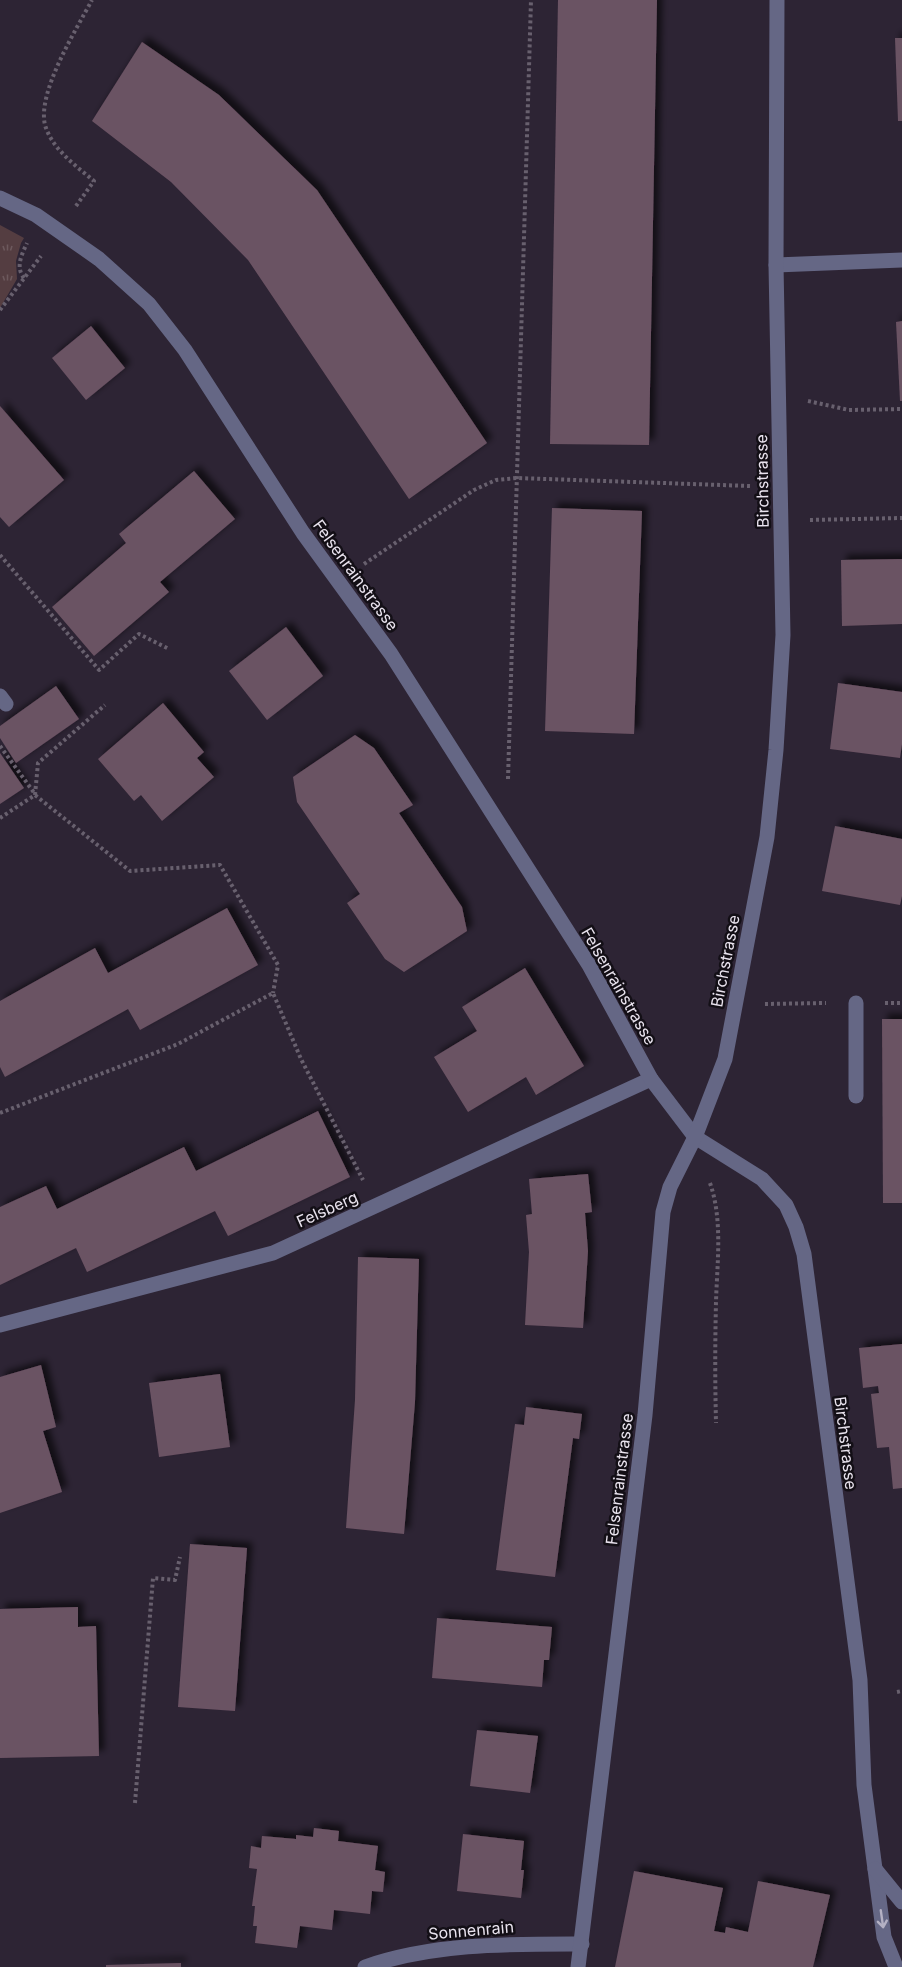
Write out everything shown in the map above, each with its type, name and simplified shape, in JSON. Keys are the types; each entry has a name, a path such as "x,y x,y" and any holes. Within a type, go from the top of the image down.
{"street":[{"name":"Birchstrasse","path":"777,0 776,265 783,635 776,750 767,837 725,1059 694,1137 762,1179 786,1205 796,1227 804,1254 860,1680 864,1785 884,1937 896,1967"},
{"name":"Felsenrainstrasse","path":"0,198 36,215 99,259 149,304 185,350 303,533 391,654 589,965 651,1079 694,1137 670,1187 663,1212 645,1415 578,1967"},
{"path":"776,265 902,260"},
{"path":"856,1003 856,1096"},
{"name":"Felsberg","path":"0,1324 273,1252 651,1079"},
{"path":"875,1869 902,1902"},
{"name":"Sonnenrain","path":"365,1967 387,1959 428,1951 520,1944 582,1944"}],"path":[{"path":"76,206 94,181 69,161 56,146 46,126 44,106 49,86 92,0"},
{"path":"508,779 531,0"},
{"path":"24,278 20,274 21,257 28,241"},
{"path":"0,310 45,250"},
{"path":"808,401 849,410 902,409"},
{"path":"364,564 474,490 496,480 517,477 750,486"},
{"path":"808,520 902,518"},
{"path":"0,555 99,670 139,634 169,649"},
{"path":"35,795 38,763 105,705"},
{"path":"0,746 35,795 130,871 220,865 278,965 273,993 301,1059 376,1206"},
{"path":"0,818 35,795"},
{"path":"0,1113 177,1044 273,993"},
{"path":"715,1197 718,1243 714,1356 716,1423"},
{"path":"135,1803 153,1578 175,1580 180,1557"}],"green space":[{"path":"0,225 24,238 16,261 17,279 0,308"}],"building":[{"path":"558,0 657,0 649,445 550,444"},
{"path":"895,38 902,38 902,121 898,121"},
{"path":"142,42 219,95 317,190 487,443 409,499 248,260 171,182 92,121"},
{"path":"902,321 902,401 900,401 896,322"},
{"path":"91,326 125,368 86,400 52,358"},
{"path":"0,406 64,480 9,527 0,517"},
{"path":"194,471 235,519 160,582 169,592 94,656 52,607 126,543 119,534"},
{"path":"552,508 642,511 634,734 545,731"},
{"path":"902,559 902,624 842,626 841,560"},
{"path":"286,627 323,676 267,720 229,671"},
{"path":"838,683 902,692 900,758 830,749"},
{"path":"56,686 79,719 16,763 0,738 0,726"},
{"path":"163,703 204,752 197,758 214,777 162,821 141,795 134,801 98,759"},
{"path":"355,735 374,748 413,805 399,813 462,907 467,931 404,972 385,959 347,903 360,894 297,802 293,777"},
{"path":"0,753 24,788 0,804"},
{"path":"835,826 902,839 900,905 822,891"},
{"path":"227,908 258,965 140,1030 128,1009 5,1077 0,1067 0,1001 95,948 108,973"},
{"path":"525,968 584,1066 536,1095 526,1077 468,1112 434,1057 477,1031 462,1007"},
{"path":"882,1019 902,1019 902,1203 883,1203"},
{"path":"318,1111 350,1177 228,1236 215,1211 87,1272 76,1248 0,1285 0,1207 46,1186 57,1209 184,1147 196,1171"},
{"path":"588,1174 592,1212 585,1213 588,1251 583,1328 525,1325 529,1252 526,1215 532,1214 529,1179"},
{"path":"358,1257 419,1259 415,1402 404,1534 346,1528 355,1400"},
{"path":"902,1344 902,1488 893,1489 889,1447 877,1448 871,1394 879,1393 878,1386 863,1388 859,1348"},
{"path":"41,1365 56,1427 43,1431 62,1492 0,1513 0,1377"},
{"path":"220,1374 230,1447 159,1457 149,1383"},
{"path":"526,1407 582,1414 579,1439 573,1438 555,1577 496,1570 515,1424 524,1425"},
{"path":"190,1544 247,1548 235,1711 178,1707"},
{"path":"78,1607 78,1627 96,1626 99,1756 0,1758 0,1609"},
{"path":"437,1618 552,1627 549,1660 544,1660 542,1687 432,1678"},
{"path":"477,1730 538,1736 530,1793 470,1786"},
{"path":"314,1828 339,1831 338,1841 378,1846 375,1870 385,1872 383,1892 372,1891 370,1914 334,1910 332,1930 300,1926 297,1948 255,1943 257,1926 253,1926 255,1906 252,1906 257,1869 249,1868 251,1846 261,1848 262,1836 296,1839 296,1835 313,1837"},
{"path":"463,1834 524,1841 521,1898 457,1891"},
{"path":"634,1871 723,1888 714,1931 725,1933 726,1927 748,1932 758,1881 830,1895 813,1967 615,1967"},
{"path":"181,1963 181,1967 106,1967 106,1965"}]}
